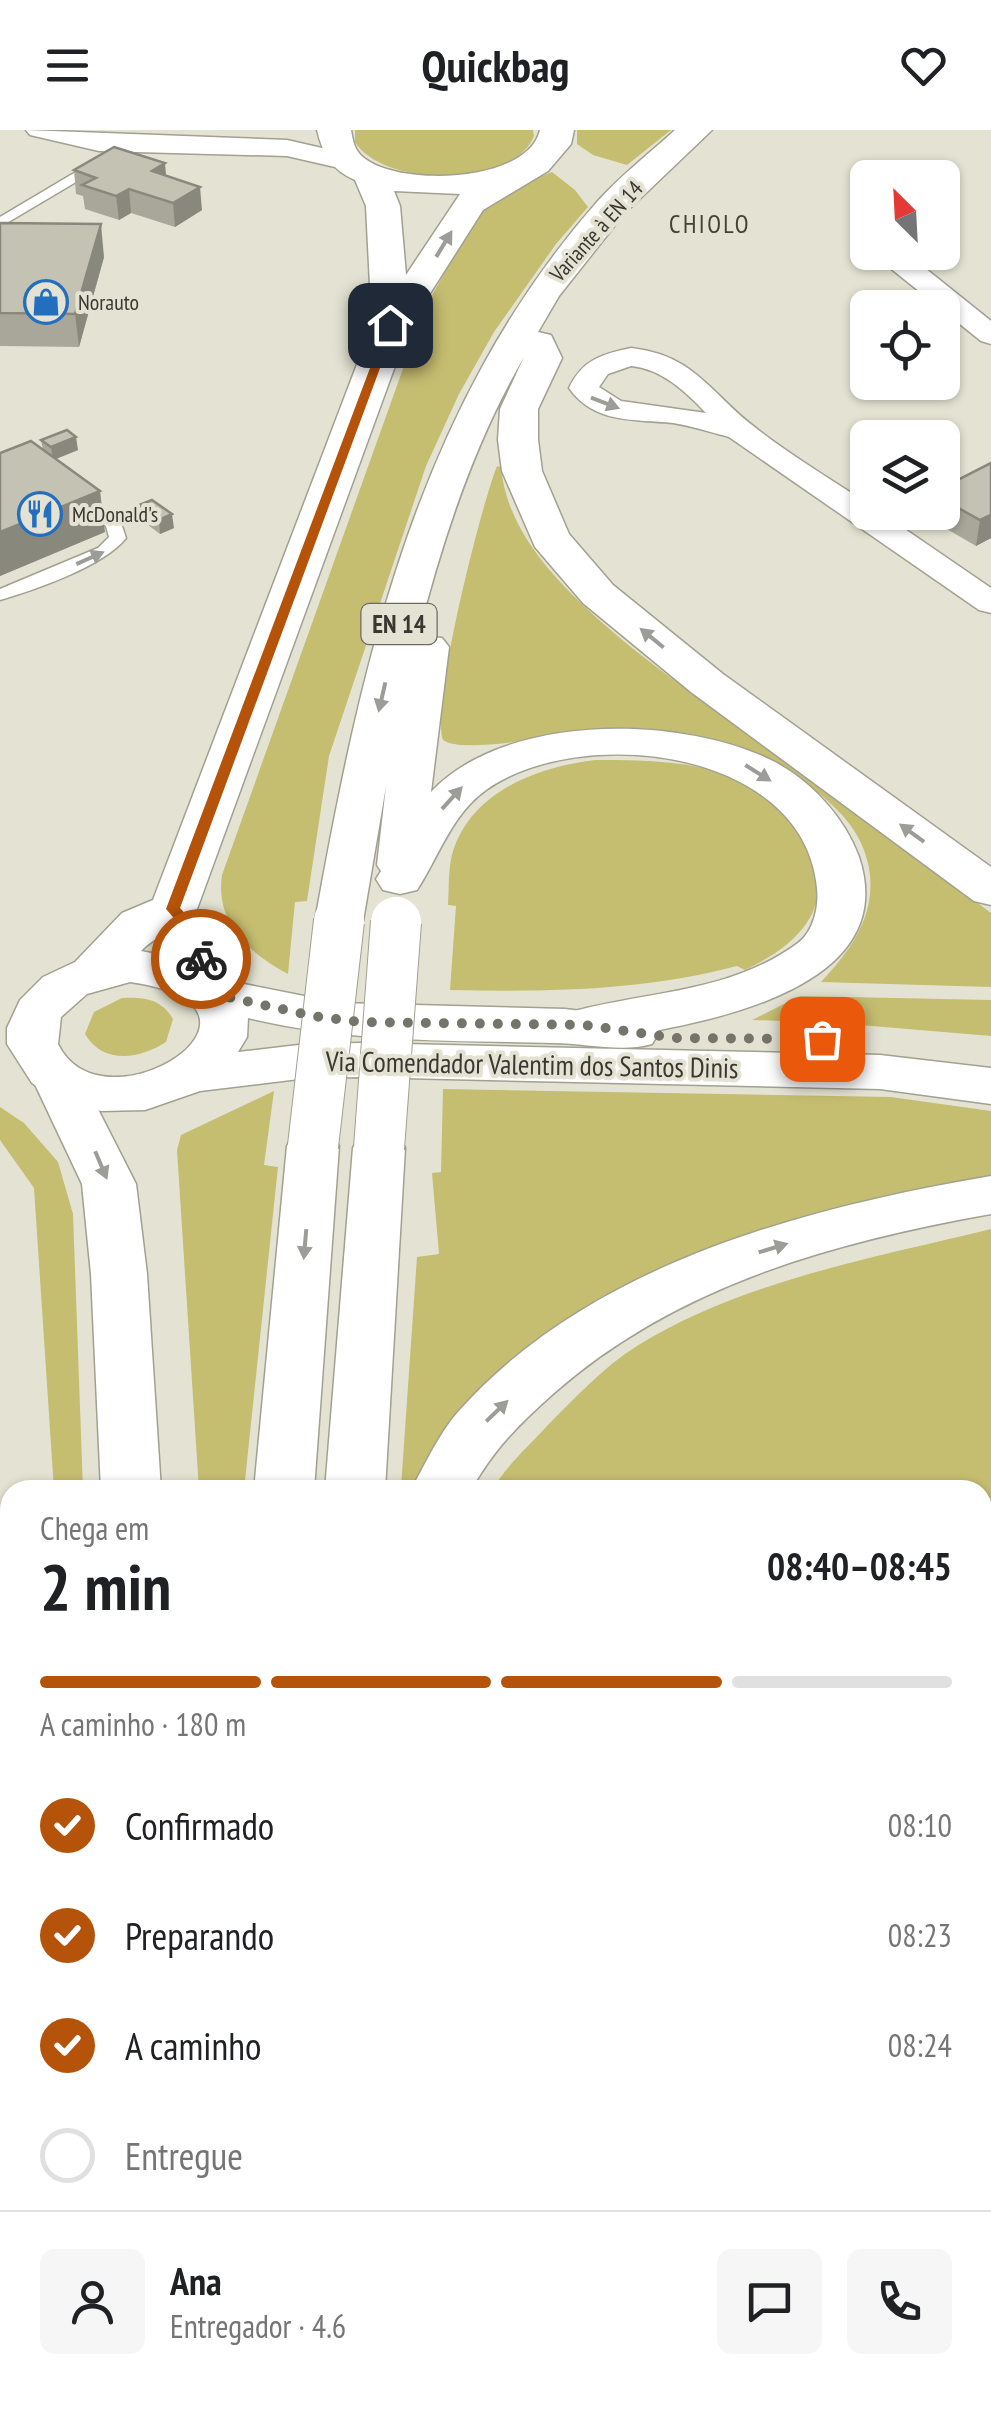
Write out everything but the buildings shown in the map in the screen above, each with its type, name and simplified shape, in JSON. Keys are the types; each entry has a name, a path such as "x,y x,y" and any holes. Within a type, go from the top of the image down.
{"main road":[{"path":"334,130 335,147 359,168 384,206 390,325"},
{"path":"130,1480 119,1274 109,1184 35,1071 32,1033 42,1006 80,978 139,924 173,909 390,325 470,202 487,187 542,162 556,145 558,130"},
{"name":"Variante à EN 14","path":"522,339 546,287 612,206 696,130"},
{"name":"Variante à EN 14","path":"522,339 602,241 675,166 719,130"},
{"path":"359,168 440,186 480,184 515,175"},
{"path":"522,339 542,358 519,409 522,472 550,538 598,594 707,682 991,890"},
{"name":"EN 14","path":"356,1480 398,901 418,703 463,491 522,339"},
{"name":"EN 14","path":"285,1480 313,1146 339,921 365,774 409,584 431,512 522,339"},
{"path":"398,901 448,800 471,778 516,758 567,746 638,744 700,752 744,764 780,786 810,813 831,840 842,870 843,910 818,952 752,988 716,1000 656,1015 584,1025"},
{"path":"35,1071 100,1093 123,1094 160,1088 192,1074 213,1056 224,1035 224,1013 212,991 193,930 173,909"},
{"path":"0,994 130,966 167,968 212,991"},
{"name":"Via Comendador Valentim dos Santos Dinis","path":"212,991 313,1016 359,1022 584,1025 675,1038 822,1039 991,1053"},
{"name":"Via Comendador Valentim dos Santos Dinis","path":"192,1074 308,1061 380,1060 880,1072 991,1086"},
{"path":"447,1480 476,1431 541,1368 602,1323 672,1285 815,1234 991,1195"}],"street":[{"path":"40,130 99,143 276,147 359,168"},
{"path":"166,142 267,130"},
{"path":"910,270 991,335"},
{"path":"739,430 679,415 614,408 589,397 584,388 598,367 618,359 632,347 666,364 712,400 739,430 991,603"}],"lane":[{"path":"0,223 134,143"},
{"path":"0,234 17,235"},
{"path":"0,595 104,552 118,538 114,524 70,492"}],"shaded area":[{"path":"355,130 533,130 534,136 521,153 501,166 447,176 391,168 370,157 355,142"},
{"path":"577,130 671,130 627,165 593,155 577,144"},
{"path":"552,172 575,190 588,207 556,244 494,332 459,394 426,466 329,756 307,901 295,902 288,974 260,956 238,935 224,908 222,875 424,310 478,212 501,192"},
{"path":"497,466 501,467 514,516 531,545 563,585 607,627 991,913 991,987 821,982 851,944 865,916 870,885 866,854 838,811 808,785 766,759 720,741 647,729 604,729 476,745 443,740 441,720 450,649 469,562"},
{"path":"595,760 692,766 730,776 761,793 801,834 816,868 816,903 805,926 777,952 745,970 737,966 666,981 595,988 450,990 456,906 448,905 449,871 463,830 476,812 510,785 552,769"},
{"path":"800,996 991,1000 991,1036 752,1020"},
{"path":"122,998 151,1001 168,1012 173,1019 166,1042 145,1052 122,1056 102,1051 93,1044 85,1034 94,1012"},
{"path":"443,1089 891,1097 991,1111 991,1177 917,1190 790,1223 446,1430 415,1480 401,1480 417,1257 439,1254 432,1173 441,1172"},
{"path":"274,1091 264,1165 278,1167 245,1480 198,1480 177,1150 181,1135"},
{"path":"0,1107 24,1123 58,1162 73,1214 83,1480 53,1480 34,1188 0,1140"},
{"path":"991,1229 991,1480 499,1480 600,1374 637,1346 720,1304 855,1262"}],"way so far":[{"path":"201,959 214,994 359,1022 584,1025 675,1038 822,1039"}],"place":[{"name":"Norauto","path":"46,302"},
{"name":"McDonald's","path":"40,514"}],"district":[{"name":"CHIOLO","path":"710,224"}],"route":[{"path":"201,959 193,930 173,909 390,325"}]}
